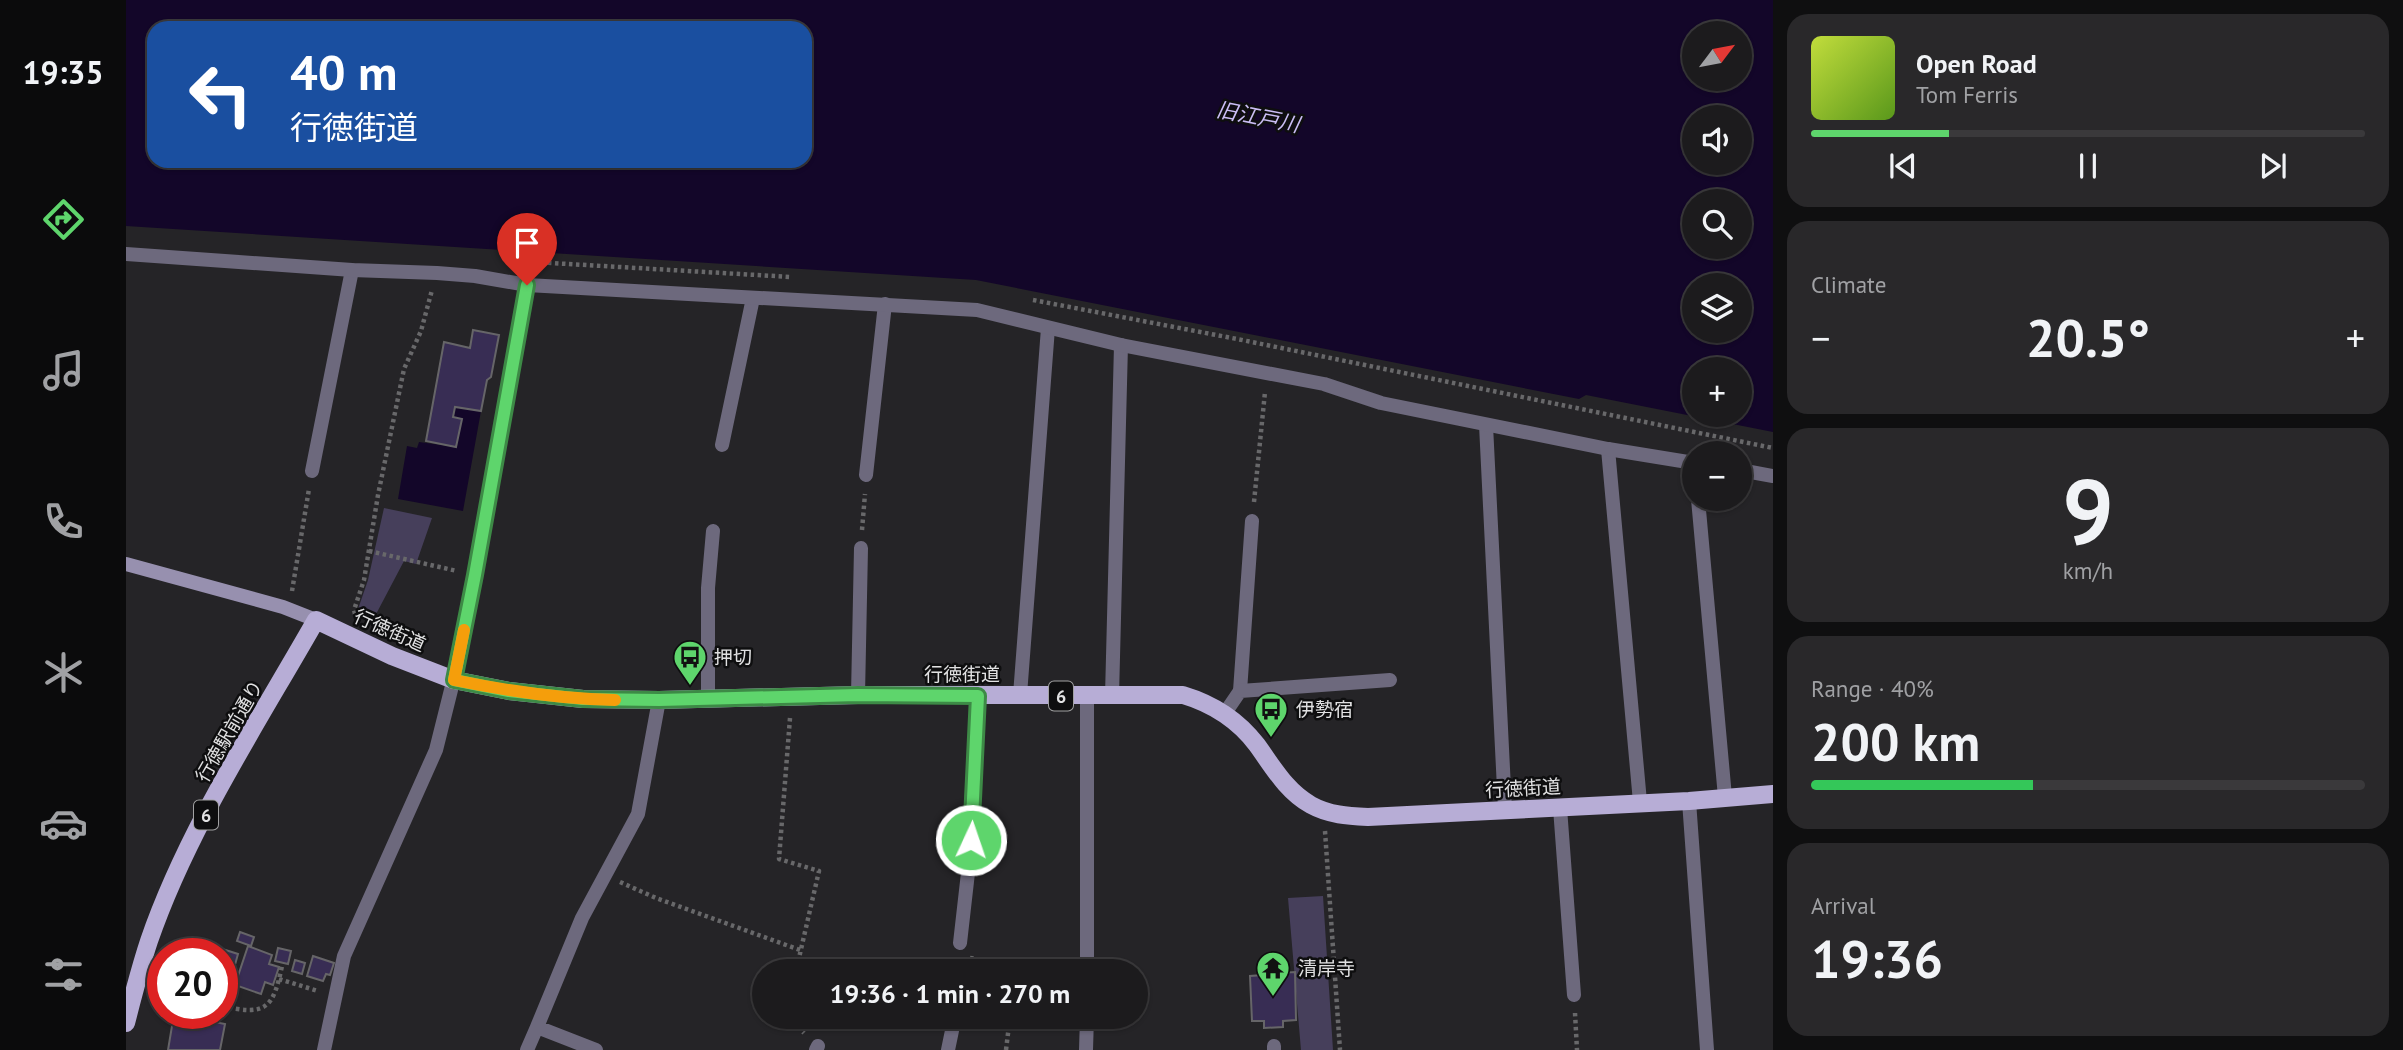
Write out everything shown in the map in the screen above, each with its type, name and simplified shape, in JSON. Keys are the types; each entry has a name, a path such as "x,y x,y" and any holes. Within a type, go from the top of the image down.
{"main road":[{"name":"行徳街道","path":"316,620 392,656 454,680 509,691 583,699 659,700 858,695 1183,695 1204,701 1225,713 1256,743 1293,792 1309,804 1344,816 1560,808 1773,794"},
{"name":"行徳駅前通り","path":"126,1023 149,941 171,887 203,820 316,620"}],"street":[{"path":"126,254 352,270 437,273 527,285 977,310 1121,345 1324,384 1381,404 1608,450 1682,461"},
{"path":"312,471 352,270"},
{"path":"324,1050 344,956 436,750 454,680 475,575 527,285"},
{"path":"722,445 753,298"},
{"path":"866,475 886,304"},
{"path":"1020,695 1048,328"},
{"path":"1112,696 1121,345"},
{"path":"1486,425 1505,809"},
{"path":"1608,450 1640,802"},
{"path":"1752,472 1773,476"},
{"path":"1699,511 1726,797"},
{"path":"1225,713 1240,691 1252,521"},
{"path":"708,698 708,587 713,531"},
{"path":"858,695 861,548"},
{"name":"行徳街道","path":"126,564 283,607 316,620"},
{"path":"1240,691 1390,680"},
{"path":"960,943 969,864 978,696"},
{"path":"1087,696 1087,959"},
{"path":"527,1050 582,918 638,814 659,700"},
{"path":"1689,801 1707,1050"},
{"path":"1560,808 1574,995"},
{"path":"537,1027 596,1050"},
{"path":"948,1050 952,1029"},
{"path":"1086,1050 1087,1029"}],"path":[{"path":"356,621 354,610 364,580 404,369 421,331 437,273"},
{"path":"1240,349 1242,340"},
{"path":"1252,521 1267,374"},
{"path":"286,598 291,594 312,471"},
{"path":"861,548 866,475"},
{"path":"369,551 475,575"},
{"path":"792,696 779,859 819,871 798,959"},
{"path":"1324,811 1340,1050"},
{"path":"606,876 656,898 800,950"},
{"path":"966,957 977,959"},
{"path":"238,1010 247,1012 263,1008 271,1001 282,966"},
{"path":"279,979 335,997"},
{"path":"1574,995 1577,1050"},
{"path":"1006,1050 1009,1029"}],"shaded area":[{"path":"384,508 432,518 416,564 404,561 374,618 357,612 368,580"},
{"path":"1323,896 1333,1050 1301,1050 1288,898"}],"water":[{"name":"旧江戸川","path":"126,0 1773,0 1773,432 1748,427 1752,427 1752,357 1682,357 1682,414 1586,395 1579,399 976,280 126,226"},
{"path":"455,407 481,411 463,511 398,499 407,446 417,448 419,442 456,447 462,419 453,417"}],"building":[{"path":"473,330 499,335 481,411 455,407 453,417 462,419 456,447 426,441 444,342 470,348"},
{"path":"240,932 254,937 251,946 238,941"},
{"path":"248,946 272,955 269,964 279,967 273,985 265,982 261,994 238,986 238,976"},
{"path":"278,948 291,951 288,964 275,961"},
{"path":"313,956 334,963 330,975 326,974 323,981 307,976"},
{"path":"295,960 305,963 302,974 292,971"},
{"name":"清岸寺","path":"1263,969 1280,969 1281,973 1295,972 1296,1020 1283,1021 1283,1027 1264,1028 1264,1021 1252,1021 1250,976 1263,975"},
{"path":"172,1029 224,1029 220,1050 168,1050"}],"slow traffic":[{"path":"464,630 454,680 509,691 615,700"}],"place":[{"name":"押切","path":"690,687"},
{"name":"伊勢宿","path":"1271,739"},
{"name":"清岸寺","path":"1273,998"}],"route":[{"path":"527,285 454,680 509,691 583,699 978,696 971,840"}]}
